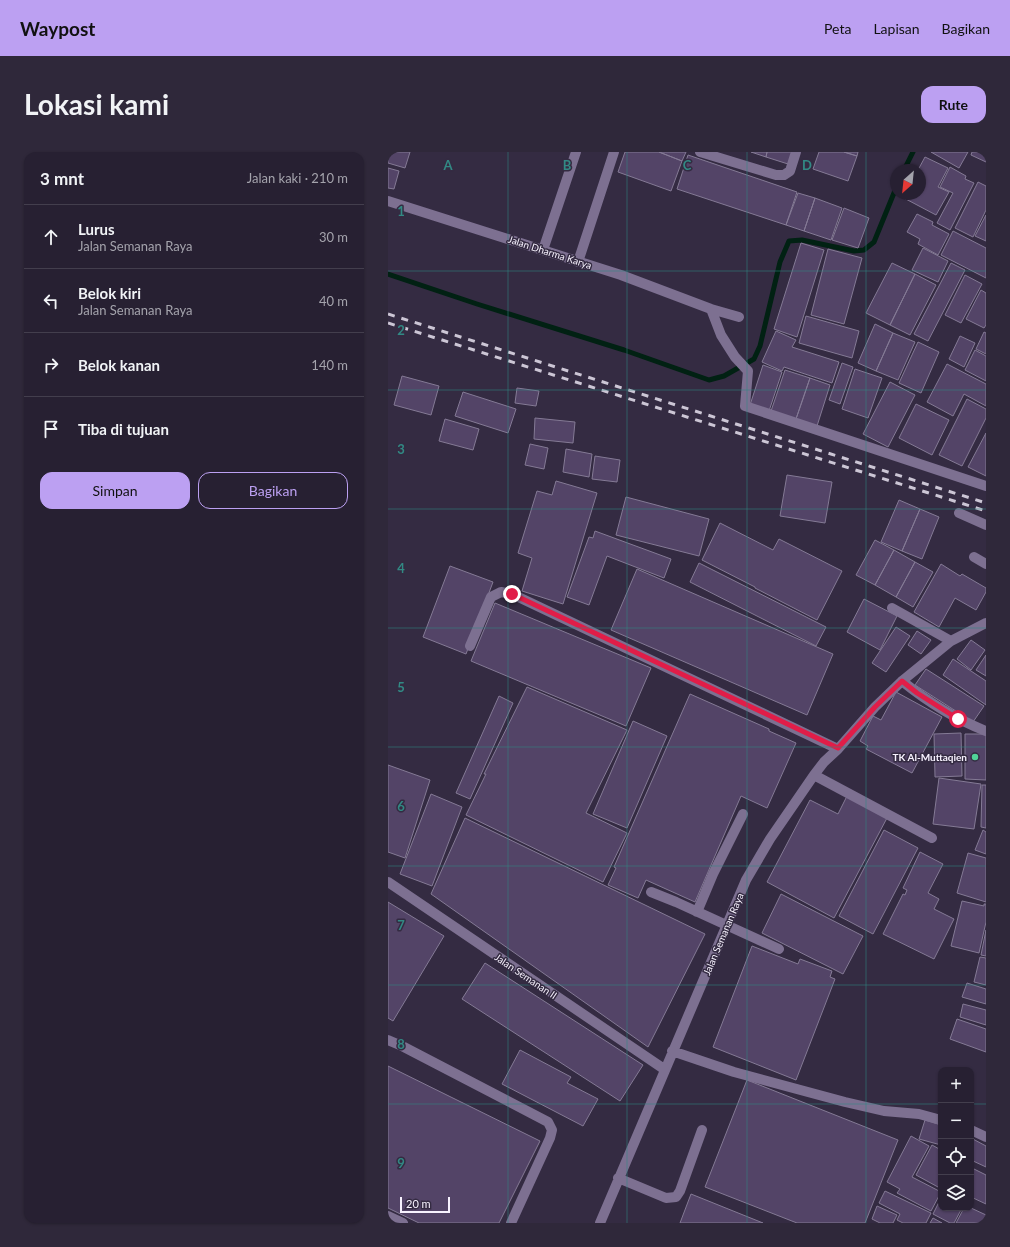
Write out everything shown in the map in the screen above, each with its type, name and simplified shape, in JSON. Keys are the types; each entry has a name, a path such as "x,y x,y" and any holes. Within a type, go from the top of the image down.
{"street":[{"path":"543,250 576,152"},
{"path":"578,262 614,152"},
{"path":"700,152 776,175 784,175 790,171 796,152"},
{"name":"Jalan Dharma Karya","path":"388,201 621,275 739,317"},
{"path":"711,308 720,335 744,368 745,406 986,486"},
{"path":"959,513 986,525"},
{"path":"974,557 986,564"},
{"path":"470,646 491,597 501,592 512,594 838,748"},
{"path":"892,608 951,641"},
{"name":"Jalan Semanan Raya","path":"600,1223 672,1051 746,880 756,861 824,762 875,707 902,681 951,641 986,623"},
{"path":"902,681 917,693 958,719 986,731"},
{"path":"814,775 932,838"},
{"path":"697,912 743,814"},
{"name":"Jalan Semanan II","path":"388,882 664,1070"},
{"path":"651,892 779,949"},
{"path":"388,1040 548,1122 552,1130 550,1138 511,1223"},
{"path":"672,1051 734,1072 830,1098 884,1111 919,1114 938,1119"},
{"path":"618,1178 666,1198 676,1197 680,1191 702,1130"},
{"path":"974,1131 986,1137"},
{"path":"388,1216 403,1223"}],"building":[{"path":"388,152 410,152 405,168 388,163"},
{"path":"625,152 659,152 682,161 671,191 618,172"},
{"path":"659,152 686,152 682,161"},
{"path":"751,152 767,152 766,157"},
{"path":"767,152 792,152 788,164 766,157"},
{"path":"819,152 844,152 857,156 848,181 813,169"},
{"path":"844,152 858,152 857,156"},
{"path":"931,152 968,152 959,168"},
{"path":"972,152 986,152 986,162 971,155"},
{"path":"688,155 797,192 786,225 677,189"},
{"path":"925,157 948,168 938,187 949,192 936,215 908,200 926,200 926,164 921,164"},
{"path":"950,167 966,176 965,179 974,183 950,230 937,223 953,193 940,187"},
{"path":"388,168 399,171 394,189 388,188"},
{"path":"978,182 986,186 986,210 973,237 955,228"},
{"path":"798,193 815,198 804,231 786,225"},
{"path":"815,198 842,208 831,240 804,231"},
{"path":"844,208 869,218 858,248 832,240"},
{"path":"917,214 933,222 932,225 949,234 938,255 918,244 920,239 907,232"},
{"path":"986,215 986,241 975,236"},
{"path":"953,231 986,248 986,278 941,255"},
{"path":"801,243 824,250 797,337 774,329"},
{"path":"923,248 948,261 938,282 912,270"},
{"path":"828,249 862,258 844,324 811,315"},
{"path":"892,263 915,274 890,325 866,313"},
{"path":"951,263 965,270 928,341 914,334"},
{"path":"915,274 936,285 910,335 890,325"},
{"path":"965,275 982,284 961,323 945,315"},
{"path":"981,290 986,293 986,325 984,328 966,319"},
{"path":"806,316 859,331 852,358 799,343"},
{"path":"875,324 893,333 876,371 858,363"},
{"path":"776,331 796,340 792,347 839,362 832,383 784,367 782,371 762,362"},
{"path":"984,332 986,333 986,354 976,349"},
{"path":"893,333 915,342 898,380 876,371"},
{"path":"960,336 975,343 964,367 949,359"},
{"path":"918,342 939,352 921,393 899,383"},
{"path":"975,350 986,356 986,381 965,370"},
{"path":"842,363 853,367 840,404 829,400"},
{"path":"947,364 986,384 986,406 964,394 953,416 927,402"},
{"path":"763,365 782,372 769,411 750,405"},
{"path":"855,369 882,378 868,418 842,409"},
{"path":"785,370 810,378 796,419 771,411"},
{"path":"402,376 439,386 431,415 394,405"},
{"path":"810,378 830,385 817,426 796,419"},
{"path":"890,382 915,395 888,447 863,434"},
{"path":"517,388 539,391 536,406 515,403"},
{"path":"463,392 516,409 508,433 455,416"},
{"path":"967,399 986,409 986,418 962,466 939,455"},
{"path":"916,404 949,420 932,455 899,438"},
{"path":"535,418 575,422 573,443 534,439"},
{"path":"445,419 479,429 473,450 439,441"},
{"path":"986,433 986,476 968,467"},
{"path":"530,444 548,448 544,469 525,465"},
{"path":"566,449 592,454 589,477 563,472"},
{"path":"595,456 620,460 617,482 592,479"},
{"path":"787,475 832,482 825,523 780,516"},
{"path":"556,481 597,493 563,604 522,591 532,558 518,553 537,491 552,495"},
{"path":"626,497 709,519 699,556 616,535"},
{"path":"899,500 920,509 902,551 881,542"},
{"path":"920,509 939,517 922,559 902,551"},
{"path":"720,523 773,550 779,539 842,571 817,620 702,560"},
{"path":"595,531 671,559 664,578 607,556 589,605 567,597 589,537 593,538"},
{"path":"875,540 894,550 875,585 856,575"},
{"path":"894,550 915,562 896,597 875,585"},
{"path":"915,562 933,572 913,607 896,597"},
{"path":"699,563 826,627 816,646 690,582"},
{"path":"941,564 960,576 962,574 986,588 986,592 976,610 955,598 939,627 914,612"},
{"path":"450,566 493,582 466,654 423,637"},
{"path":"637,569 833,654 807,715 611,630"},
{"path":"864,599 897,616 880,650 847,632"},
{"path":"495,603 651,668 626,726 471,661"},
{"path":"896,627 910,636 886,672 872,663"},
{"path":"917,631 931,640 921,654 908,645"},
{"path":"971,640 985,650 971,670 957,659"},
{"path":"986,655 986,676 976,670"},
{"path":"953,659 986,681 986,705 943,675"},
{"path":"926,669 984,706 973,722 915,685"},
{"path":"527,687 627,730 586,813 627,833 603,882 466,815 486,774 484,774"},
{"path":"896,692 942,717 912,773 866,749 868,746 860,741 873,716 881,720"},
{"path":"690,694 769,729 769,731 796,743 767,808 741,796 695,902 646,880 638,898 608,885 616,868 614,867"},
{"path":"499,696 513,703 470,799 456,793"},
{"path":"633,721 667,736 627,828 593,814"},
{"path":"961,733 962,776 935,777 934,734"},
{"name":"TK Al-Muttaqien","path":"965,734 986,734 986,780 965,779"},
{"path":"388,765 430,780 405,858 388,852"},
{"path":"939,778 981,784 974,829 933,824"},
{"path":"982,785 986,785 986,828 981,827"},
{"path":"431,794 462,807 432,886 400,874"},
{"path":"847,796 887,818 834,918 767,882 810,800 838,814"},
{"path":"465,818 705,934 648,1047 431,894"},
{"path":"884,830 918,848 873,934 839,916"},
{"path":"983,830 986,832 986,854 975,850"},
{"path":"920,852 943,864 928,893 939,899 934,909 954,919 934,959 883,934 903,894 905,895 907,890 903,888"},
{"path":"968,853 986,858 986,902 957,893"},
{"path":"781,894 863,936 843,974 762,933"},
{"path":"962,901 984,906 984,904 986,904 986,922 979,953 951,946"},
{"path":"388,902 444,936 393,1021 388,1018"},
{"path":"986,930 986,956 981,955"},
{"path":"752,946 798,964 800,959 832,971 830,977 835,979 796,1080 713,1047"},
{"path":"980,957 986,958 986,985 974,982"},
{"path":"485,963 643,1065 620,1101 462,999"},
{"path":"967,983 986,989 986,1004 962,997"},
{"path":"963,1004 986,1010 986,1025 960,1017"},
{"path":"957,1019 986,1029 986,1052 950,1039"},
{"path":"520,1050 571,1077 567,1083 598,1099 583,1126 502,1084"},
{"path":"388,1066 540,1141 499,1223 419,1223 388,1208"},
{"path":"747,1080 898,1140 865,1223 797,1223 705,1187"},
{"path":"925,1120 938,1124 938,1144 919,1139"},
{"path":"911,1136 929,1146 912,1177 938,1190 938,1198 931,1211 897,1193 900,1189 887,1182"},
{"path":"974,1140 986,1146 986,1167 974,1161"},
{"path":"932,1145 938,1148 938,1187 916,1175"},
{"path":"974,1169 986,1175 986,1204 974,1198"},
{"path":"885,1191 931,1213 926,1223 903,1223 897,1220 900,1214 879,1203"},
{"path":"691,1194 763,1223 680,1223"},
{"path":"938,1204 938,1211 960,1211 954,1223 950,1223 933,1214"},
{"path":"877,1206 897,1215 893,1223 880,1223 872,1219"},
{"path":"974,1209 986,1215 986,1223 956,1223 962,1211 974,1211"},
{"path":"933,1218 942,1223 930,1223"}],"waterway":[{"path":"907,164 913,152"},
{"path":"388,274 477,304 624,350 709,380 724,376 754,359 760,346 780,262 789,241 802,240 854,251 864,250 874,242 891,200"}],"railway":[{"path":"388,314 986,503"},
{"path":"388,323 986,511"}],"place":[{"name":"TK Al-Muttaqien","path":"975,757"}],"route":[{"path":"512,594 838,748 875,707 902,681 917,693 958,719"}]}
